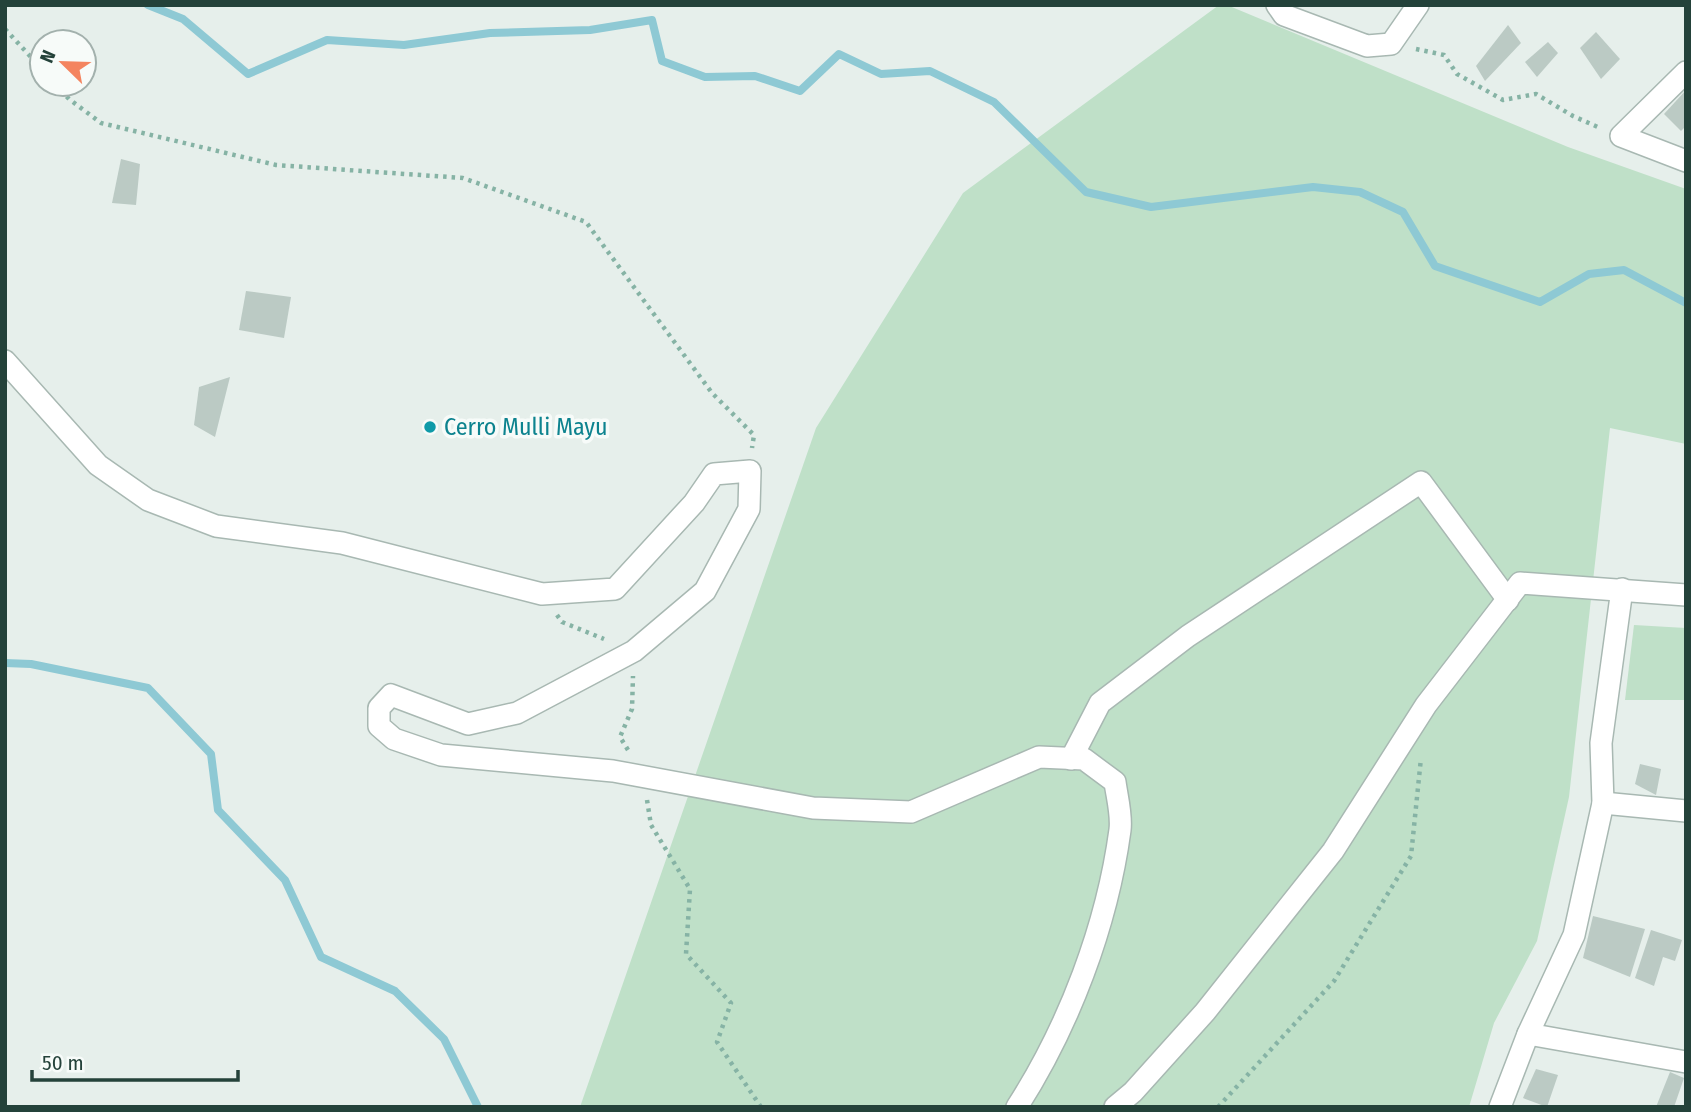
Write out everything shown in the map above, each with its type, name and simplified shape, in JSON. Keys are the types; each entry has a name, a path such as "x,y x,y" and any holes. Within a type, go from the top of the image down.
{"street":[{"path":"1277,5 1284,15 1367,46 1391,44 1418,5"},
{"path":"1686,72 1620,136 1686,161"},
{"path":"5,361 97,465 149,500 216,526 342,543 542,594 615,589 694,503 714,474 750,471 749,509 705,591 634,651 517,713 468,724 391,695 379,708 379,726 394,739 442,755 613,771 814,808 911,812 1039,757 1084,759 1115,782 1121,828 1096,939 1042,1067 1017,1107"},
{"path":"1071,759 1100,703 1188,636 1421,482 1508,600"},
{"path":"1115,1107 1133,1092 1205,1012 1333,851 1426,705 1520,583 1686,595"},
{"path":"1500,1107 1528,1034 1574,935 1603,803 1601,743 1622,589"},
{"path":"1603,803 1686,811"},
{"path":"1528,1034 1686,1062"}],"path":[{"path":"5,29 28,54"},
{"path":"1391,44 1444,55 1458,74 1503,100 1536,94 1573,116 1620,136"},
{"path":"71,98 90,115 114,126 276,165 463,178 586,222 712,393 754,435 750,471"},
{"path":"542,594 562,622 634,651 632,709 620,737 643,776 651,825 690,889 686,954 731,1003 717,1042 761,1107"},
{"path":"1218,1107 1335,981 1411,856 1422,746"}],"green space":[{"path":"1219,5 1227,5 1568,147 1686,189 1686,444 1610,428 1569,797 1537,941 1494,1023 1469,1107 580,1107 816,428 963,193"},
{"path":"1634,625 1686,628 1686,700 1625,700"}],"building":[{"path":"1508,25 1521,43 1485,81 1476,66"},
{"path":"1596,32 1620,59 1601,79 1580,48"},
{"path":"1548,42 1558,53 1537,77 1525,62"},
{"path":"1686,90 1686,126 1681,131 1664,114"},
{"path":"121,159 140,164 136,205 112,203"},
{"path":"246,291 291,297 284,338 239,330"},
{"path":"230,377 215,437 194,425 199,387"},
{"path":"1640,764 1661,769 1656,795 1635,784"},
{"path":"1593,916 1645,929 1630,977 1583,958"},
{"path":"1651,930 1682,940 1675,961 1663,957 1654,986 1635,978"},
{"path":"1536,1069 1558,1075 1547,1107 1523,1098"},
{"path":"1670,1072 1684,1078 1674,1107 1656,1107"}],"waterway":[{"path":"148,5 183,19 248,74 327,40 404,45 490,33 590,30 652,20 662,61 705,77 755,76 800,91 839,54 881,74 930,71 994,102 1086,192 1151,207 1313,187 1360,192 1403,212 1435,266 1540,302 1589,274 1624,270 1686,303"},
{"path":"5,663 31,664 148,688 211,754 218,810 285,880 321,957 395,991 444,1039 478,1107"}],"place":[{"name":"Cerro Mulli Mayu","path":"430,427"}]}
